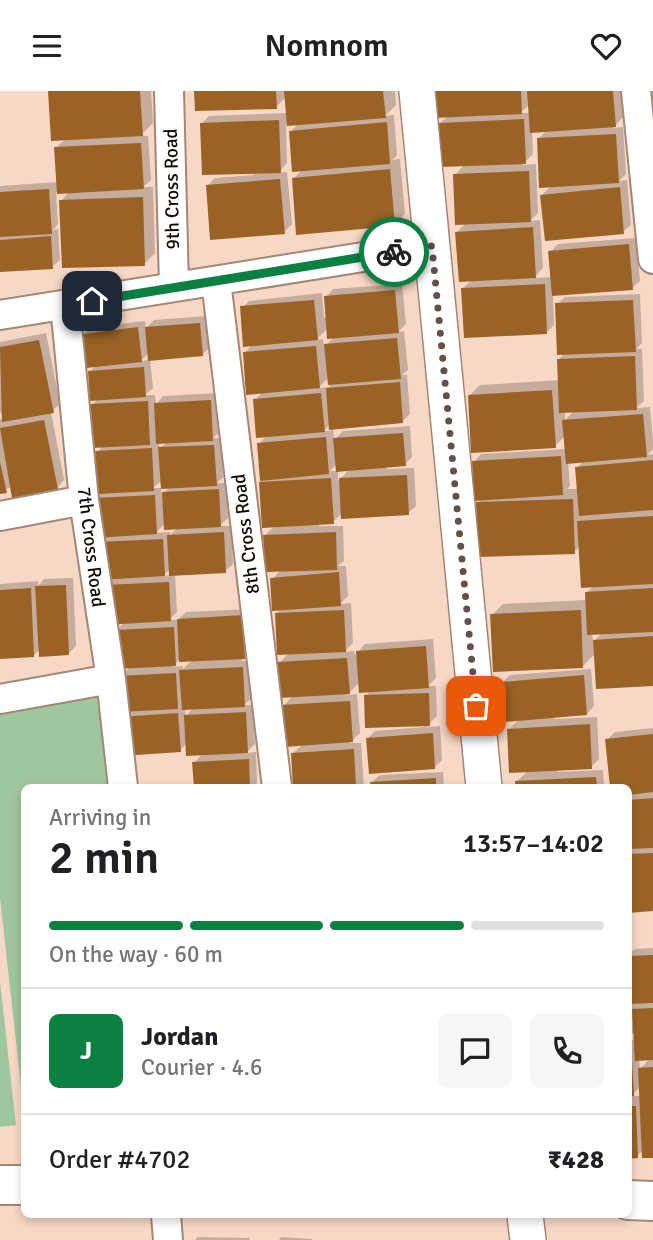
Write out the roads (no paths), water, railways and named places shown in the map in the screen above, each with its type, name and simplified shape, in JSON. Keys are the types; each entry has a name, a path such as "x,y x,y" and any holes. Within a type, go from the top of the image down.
{"main road":[{"path":"0,1185 21,1185"},
{"path":"632,1200 653,1201"}],"street":[{"name":"9th Cross Road","path":"169,91 174,287"},
{"path":"417,91 484,784"},
{"path":"636,91 653,259"},
{"path":"0,315 432,246"},
{"name":"8th Cross Road","path":"216,281 276,784"},
{"name":"7th Cross Road","path":"65,305 84,500 111,679 123,784"},
{"path":"0,516 84,500"},
{"path":"0,699 111,679"},
{"path":"166,1218 168,1240"},
{"path":"525,1218 527,1240"}]}
